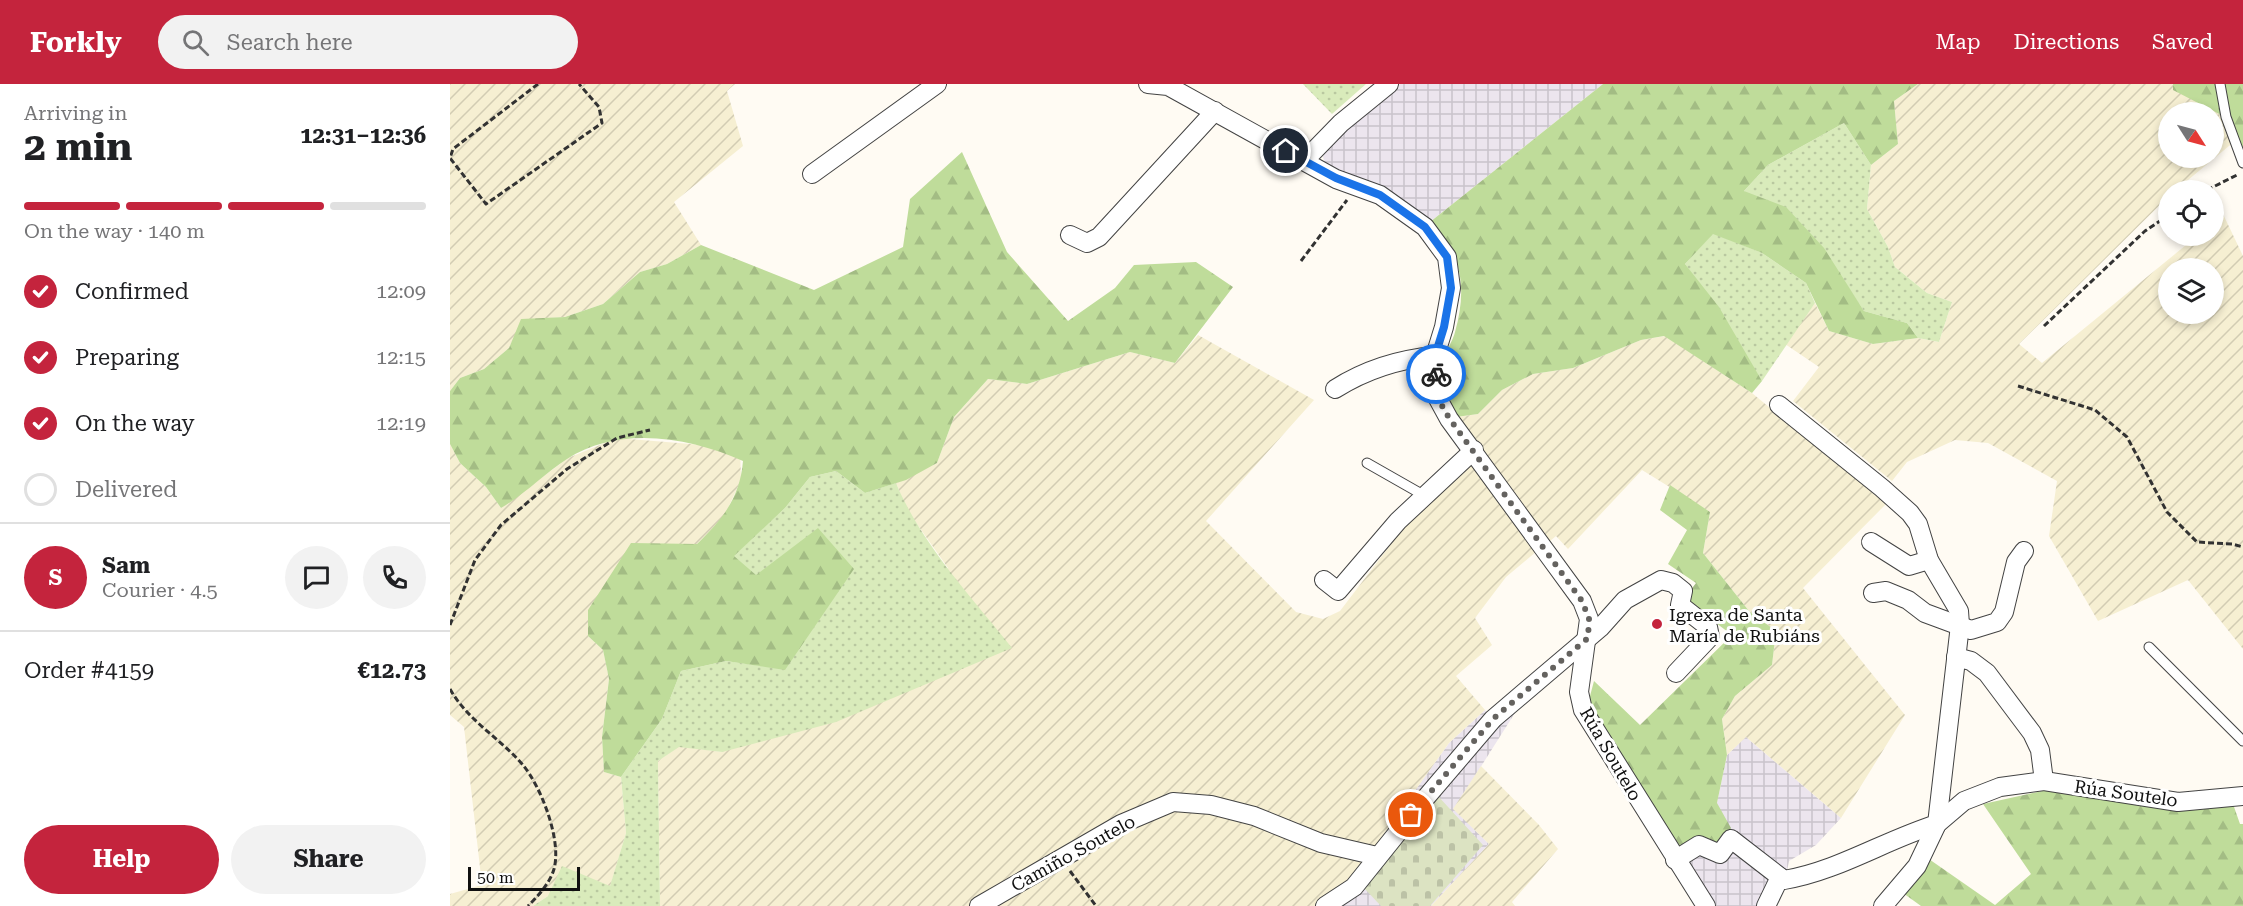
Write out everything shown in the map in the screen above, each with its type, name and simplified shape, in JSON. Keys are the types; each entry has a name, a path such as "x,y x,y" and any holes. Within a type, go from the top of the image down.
{"street":[{"path":"812,174 937,84"},
{"path":"1148,84 1168,86 1304,161 1380,195 1425,227 1447,257 1451,288 1444,327 1435,356 1412,358 1358,374 1335,389"},
{"path":"1304,161 1341,123 1389,84"},
{"path":"1070,235 1087,243 1099,237 1215,111"},
{"name":"Rúa Soutelo","path":"1435,356 1437,397 1449,418 1582,601 1589,619 1579,692 1583,710 1675,861 1706,906"},
{"name":"Rúa Soutelo","path":"1779,405 1910,513 1918,524 1929,560 1959,611 1960,625 1936,824 1917,866 1883,906"},
{"path":"1324,580 1338,591 1398,520 1474,450"},
{"path":"1870,542 1908,566 1929,560"},
{"path":"1873,592 1886,591 1908,600 1925,613 1971,630 1996,622 2004,612 2016,562 2024,551"},
{"path":"1325,906 1354,887 1377,856 1493,719 1588,638 1637,592 1661,580 1673,583 1683,591 1680,605 1708,627 1710,637 1676,673"},
{"path":"1956,657 1971,661 1987,673 2032,733 2040,750 2044,781"},
{"name":"Rúa Soutelo","path":"1780,877 1784,880 1800,878 1856,858 1917,830 1936,824 1964,801 2000,787 2044,781 2178,802 2243,796"},
{"name":"Camiño Soutelo","path":"979,906 1120,824 1173,802 1211,805 1254,816 1321,843 1377,856"},
{"path":"1675,861 1699,845 1720,854 1731,839 1780,877 1766,906"}],"lane":[{"path":"2220,84 2226,117 2243,163"},
{"path":"1367,463 1425,496"},
{"path":"2149,647 2243,741"}],"path":[{"path":"538,84 453,149 450,158 486,204 602,123 599,107 579,84"},
{"path":"2224,182 2243,172"},
{"path":"1301,261 1341,210 1354,185"},
{"path":"2044,326 2145,231 2158,222"},
{"path":"2018,386 2095,410 2127,437 2167,512 2197,542 2243,547"},
{"path":"450,625 475,560 501,525 567,469 616,438 650,430"},
{"path":"450,689 469,716 523,766 544,803 555,844 554,869 540,895 528,906"},
{"path":"1062,859 1096,906"}],"shaded area":[{"path":"450,84 735,84 727,91 743,146 674,202 701,245 667,264 640,272 603,304 565,317 522,320 509,348 484,369 460,378 450,391"},
{"path":"1400,84 1603,84 1430,222 1383,189 1326,166 1323,157 1326,147"},
{"path":"1918,84 2203,84 2213,102 2158,102 2158,168 2202,168 2188,180 2158,180 2158,207 2019,344 2042,363 2158,268 2158,324 2224,324 2224,258 2170,258 2185,246 2224,246 2224,216 2243,256 2243,649 2188,580 2098,621 2049,536 2057,481 1988,443 1955,440 1907,462 1892,481 1793,401 1819,367 1785,344 1815,303 1829,331 1873,344 1918,338 1939,342 1952,302 1927,293 1895,267 1888,247 1867,209 1871,165 1898,144 1894,101"},
{"path":"2224,121 2235,141 2224,150"},
{"path":"1198,335 1314,400 1206,521 1296,612 1323,619 1340,611 1404,527 1469,458 1537,551 1506,577 1475,618 1492,645 1456,676 1485,710 1449,743 1379,841 1377,856 1325,906 660,906 658,761 679,746 722,752 948,568 907,510 896,483 937,463 954,417 988,379 1027,384 1130,352 1175,363"},
{"path":"1665,336 1752,393 1886,504 1803,588 1905,715 1841,818 1746,737 1727,755 1722,719 1735,696 1772,665 1776,631 1749,611 1703,553 1710,512 1642,470 1568,549 1556,536 1549,542 1456,417 1478,414 1502,390 1533,374 1573,368 1641,340"},
{"path":"617,438 740,448 741,480 723,519 697,544 665,545 588,636 603,650 609,679 602,737 604,772 621,777 626,833 610,887 548,896 533,906 450,906 450,894 482,885 464,727 450,715 450,444 460,463 486,487 501,508 568,458"},
{"path":"1534,683 1454,809 1489,844 1431,906 1325,906 1377,856 1379,841 1449,743 1485,710 1493,719"},
{"path":"1746,737 1841,818 1816,845 1789,861 1786,876 1773,906 1716,906 1680,852 1717,803 1727,755"},
{"path":"1481,766 1539,825 1558,849 1512,902 1515,906 1431,906 1489,844 1453,809"}],"green space":[{"path":"1303,84 1366,84 1332,114"},
{"path":"1603,84 1918,84 1894,101 1898,144 1871,165 1844,123 1768,165 1744,191 1786,207 1824,248 1864,311 1907,323 1918,338 1873,344 1829,331 1806,283 1762,253 1713,234 1685,264 1719,307 1762,381 1752,393 1664,336 1641,340 1573,368 1533,374 1502,390 1478,414 1456,417 1449,395 1446,355 1459,316 1461,287 1456,259 1450,246 1430,222"},
{"path":"2173,84 2243,84 2243,163 2227,118 2224,116 2224,102 2196,102 2173,90"},
{"path":"1844,123 1871,165 1867,209 1888,247 1895,267 1927,293 1952,302 1939,342 1918,338 1907,323 1864,311 1846,284 1744,191 1768,165"},
{"path":"962,152 1007,252 1068,321 1115,288 1134,265 1196,262 1233,287 1175,363 1130,352 1027,384 988,379 954,417 937,463 906,480 865,493 836,471 810,477 785,508 734,556 756,575 818,528 854,569 785,670 726,661 681,671 662,719 621,777 604,772 602,737 609,679 603,650 588,636 588,610 631,543 697,544 715,526 729,507 738,486 743,461 678,441 632,438 609,442 587,448 567,459 501,508 486,487 460,463 450,444 450,391 460,378 484,369 509,348 521,319 565,317 603,304 640,272 667,264 701,245 814,290 903,247 910,199"},
{"path":"1713,233 1762,253 1806,283 1815,303 1762,381 1685,264"},
{"path":"836,471 865,493 896,483 919,528 933,549 1012,648 836,722 722,752 679,747 658,761 660,906 533,906 548,896 562,866 610,886 626,833 621,777 662,719 681,671 726,661 785,669 755,575 733,556 785,508 810,477"},
{"path":"1670,485 1710,512 1703,553 1749,611 1776,631 1772,665 1735,696 1722,719 1727,755 1717,803 1731,828 1719,848 1680,852 1586,711 1594,681 1640,725 1732,635 1684,599 1696,583 1668,564 1687,530 1660,510"},
{"path":"2047,790 2233,804 2240,824 2243,824 2243,906 1921,906 1903,893 1926,857 1995,905 2031,874 1983,804"},
{"path":"1438,796 1483,845 1430,906 1381,906 1364,888"}],"way so far":[{"path":"1411,815 1493,719 1588,638 1589,619 1582,601 1449,418 1437,397 1436,374"}],"place":[{"name":"Igrexa de Santa María de Rubiáns","path":"1657,624"}],"route":[{"path":"1286,151 1336,178 1380,195 1425,227 1447,257 1451,288 1444,327 1435,356 1436,374"}]}
